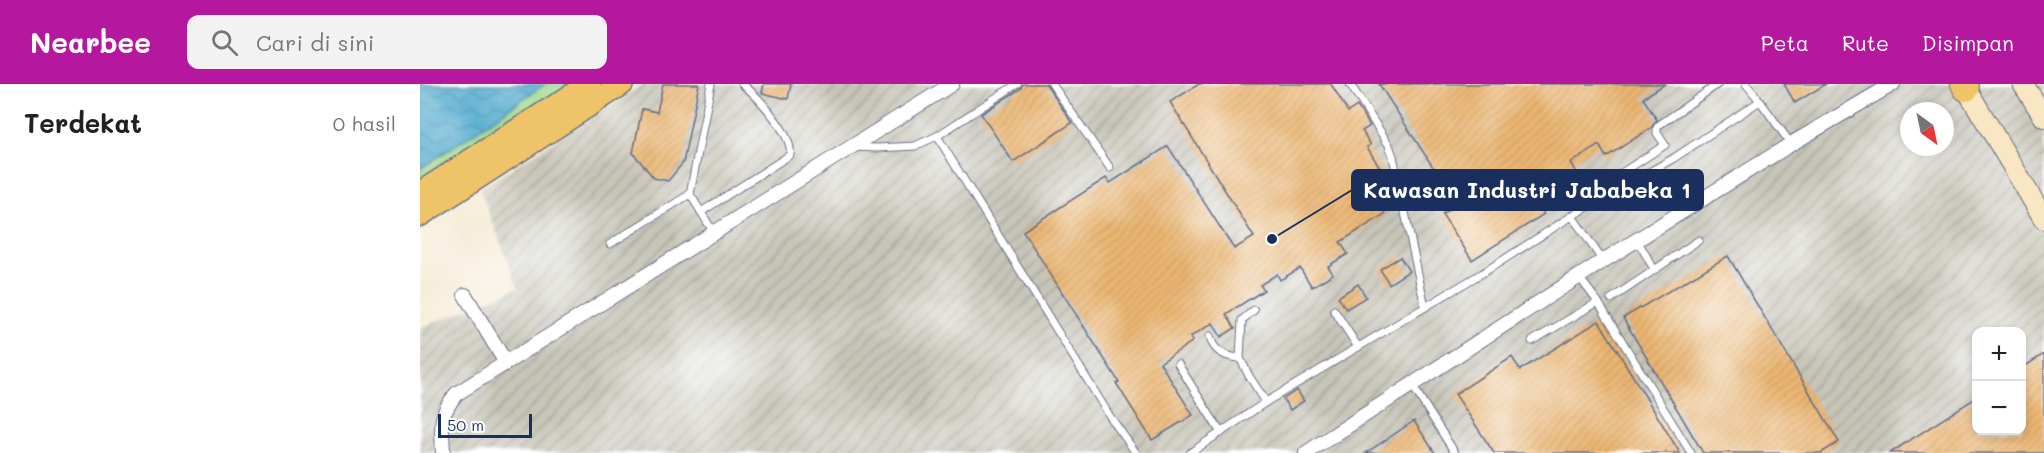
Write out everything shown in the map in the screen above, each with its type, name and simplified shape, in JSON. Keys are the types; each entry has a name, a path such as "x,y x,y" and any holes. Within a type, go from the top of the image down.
{"main road":[{"path":"420,193 590,84"},
{"path":"420,215 622,84"},
{"path":"2023,84 2044,117"},
{"path":"1964,85 2044,219"}],"street":[{"path":"443,453 442,415 456,394 952,84"},
{"path":"1306,453 1636,240 1893,84"},
{"path":"465,295 506,363"}],"lane":[{"path":"711,84 690,194 714,233"},
{"path":"701,212 790,155 792,149 776,120 742,84"},
{"path":"849,147 915,146 937,136 1017,84"},
{"path":"1052,84 1110,168"},
{"path":"1350,84 1389,145 1393,156 1425,307"},
{"path":"1674,158 1657,134 1657,128 1718,84"},
{"path":"1746,84 1791,144"},
{"path":"1190,453 1266,402 1572,216 1674,158 1760,101"},
{"path":"937,136 1111,418 1136,453"},
{"path":"1610,194 1609,186 1612,179 1665,145"},
{"path":"610,244 690,194"},
{"path":"1572,216 1603,261"},
{"path":"1636,240 1654,269"},
{"path":"1611,299 1699,240"},
{"path":"1579,277 1598,302 1691,453"},
{"path":"1532,341 1598,302"},
{"path":"1254,310 1242,320 1240,358 1266,402"},
{"path":"1334,310 1358,347"},
{"path":"1210,336 1216,350 1222,354 1240,358"},
{"path":"1178,364 1221,433"},
{"path":"1412,385 1455,453"}],"shaded area":[{"path":"643,84 2044,84 2044,453 420,453 420,328 518,288 480,189"}],"green space":[{"path":"545,84 590,84 420,193 420,169"}],"water":[{"path":"420,84 545,84 420,169"}],"building":[{"path":"663,84 699,84 683,163 668,181 654,178 633,153 642,109 657,112"},
{"path":"764,84 791,84 788,99 762,93"},
{"path":"1023,84 1046,84 1072,123 1013,162 981,114 1020,89"},
{"path":"1199,84 1331,84 1348,112 1357,106 1370,126 1362,131 1371,145 1367,147 1383,173 1366,183 1385,214 1340,242 1348,254 1328,266 1333,274 1312,287 1300,268 1280,280 1277,274 1260,285 1264,290 1226,314 1235,328 1221,337 1213,323 1190,337 1193,341 1160,363 1193,415 1152,440 1116,383 1119,382 1023,231 1106,178 1110,183 1168,146 1234,249 1254,237 1170,102"},
{"path":"1379,84 1665,84 1643,98 1657,120 1651,128 1606,157 1599,145 1571,163 1579,176 1537,203 1544,214 1472,260 1442,214 1457,204"},
{"path":"1784,84 1826,84 1795,103"},
{"path":"1728,256 1839,442 1821,453 1703,453 1623,318"},
{"path":"1400,257 1409,271 1389,284 1380,269"},
{"path":"1358,284 1366,297 1346,309 1338,297"},
{"path":"1599,321 1680,453 1494,453 1455,394 1512,357 1520,370"},
{"path":"2044,354 2044,453 1890,453 1972,400 1972,435 2026,435 2026,365"},
{"path":"1297,390 1304,401 1290,410 1283,399"},
{"path":"1414,421 1435,453 1366,453"}],"place":[{"name":"Kawasan Industri Jababeka 1","path":"1272,239"}]}
